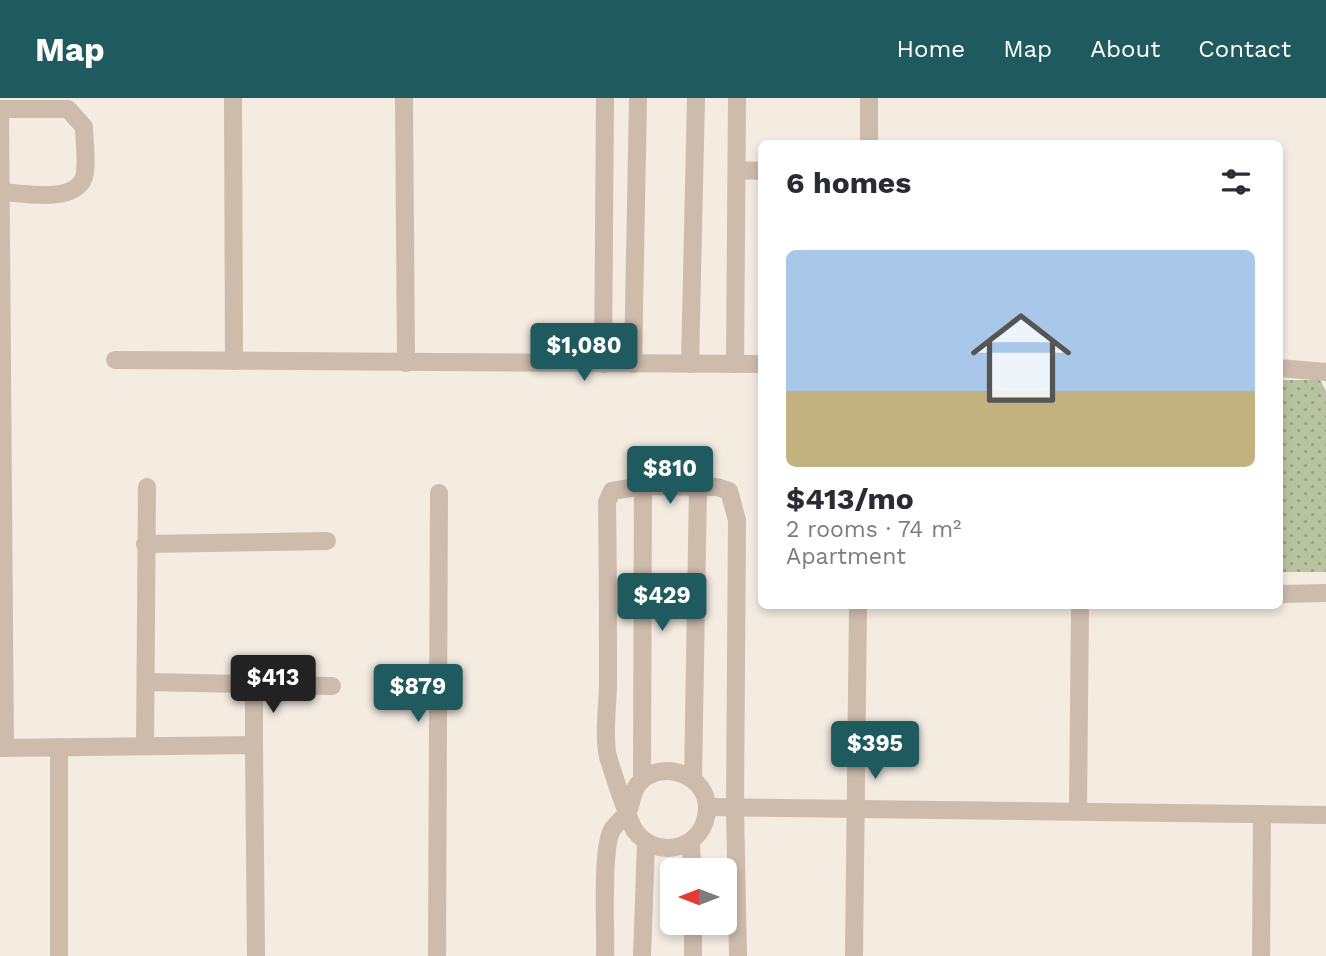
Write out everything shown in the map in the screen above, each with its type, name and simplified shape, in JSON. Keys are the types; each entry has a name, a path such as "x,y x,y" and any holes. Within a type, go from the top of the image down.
{"street":[{"path":"233,98 234,361"},
{"path":"404,98 406,363"},
{"path":"603,364 605,98"},
{"path":"634,364 638,98"},
{"path":"690,364 696,98"},
{"path":"736,364 737,98"},
{"path":"869,98 869,140"},
{"path":"0,108 68,109 84,127 84,177 77,188 61,194 1,192"},
{"path":"0,115 2,748 254,745"},
{"path":"737,170 758,171"},
{"path":"116,360 758,364"},
{"path":"1283,368 1326,372"},
{"path":"642,780 643,486"},
{"path":"605,956 609,843 611,831 629,811 632,794 642,780 658,772 676,771 693,779 703,792 708,807 704,827 691,842 669,849 646,843 634,829 629,811 608,755 607,502 612,491 643,486 698,487 729,491 737,520 735,808 738,956"},
{"path":"145,746 147,487"},
{"path":"693,779 698,487"},
{"path":"437,956 439,493"},
{"path":"145,544 327,541"},
{"path":"1283,594 1326,593"},
{"path":"854,956 858,609"},
{"path":"1078,811 1080,609"},
{"path":"146,682 332,686"},
{"path":"254,685 256,956"},
{"path":"59,747 59,956"},
{"path":"708,807 1326,815"},
{"path":"1261,956 1262,814"},
{"path":"691,842 692,858"},
{"path":"642,956 646,843"},
{"path":"693,935 693,956"}],"green space":[{"path":"1283,380 1320,380 1326,391 1326,572 1283,572"}]}
